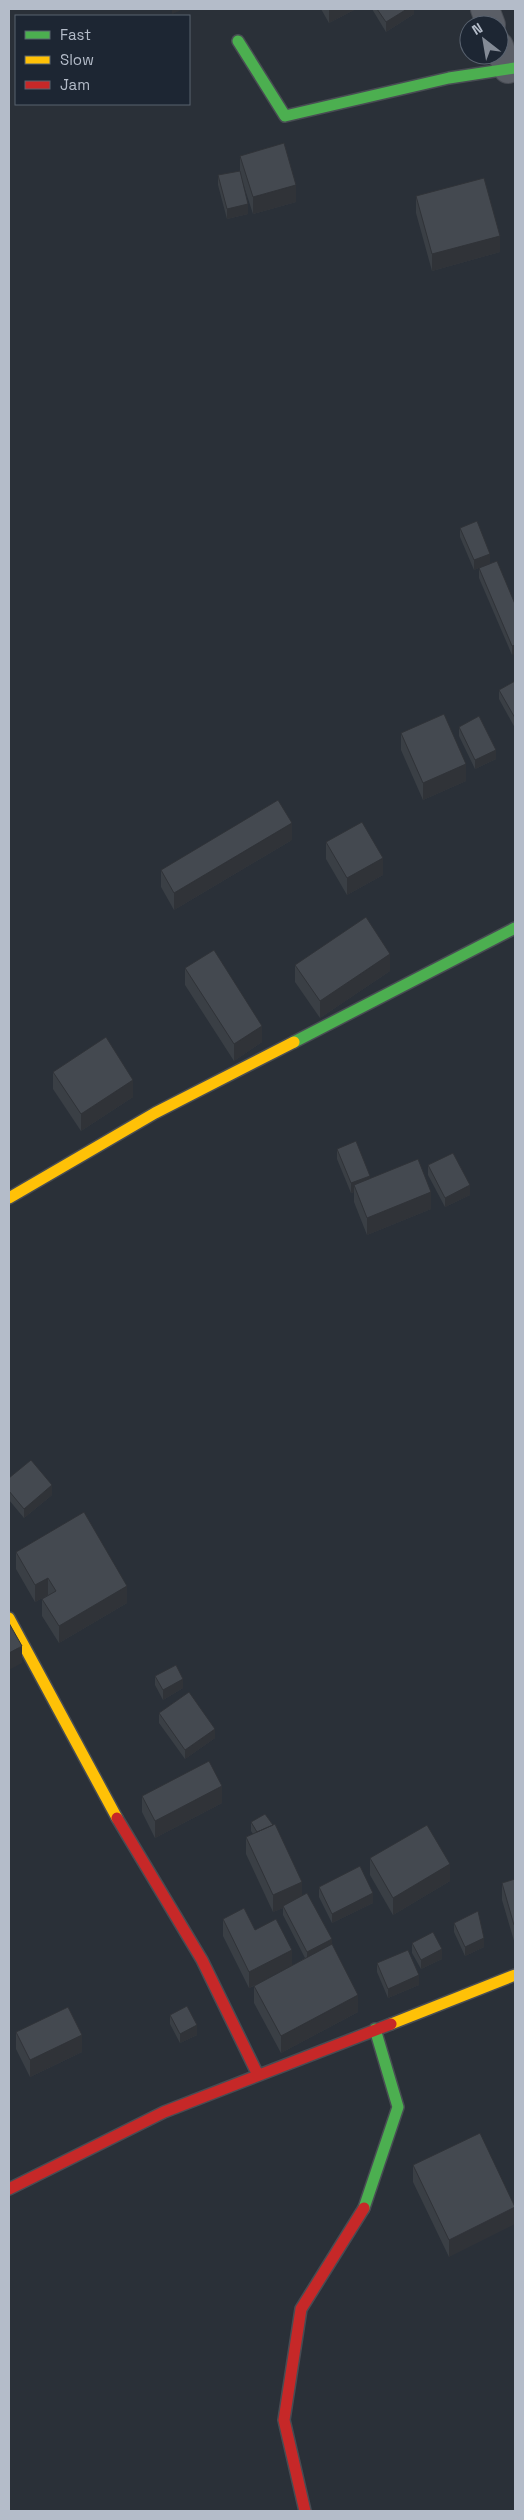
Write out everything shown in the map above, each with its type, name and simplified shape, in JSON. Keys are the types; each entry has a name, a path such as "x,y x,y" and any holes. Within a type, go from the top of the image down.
{"street":[{"path":"238,41 285,116 449,78 493,65"},
{"path":"9,1198 156,1113 515,928"},
{"path":"9,1618 120,1824 202,1960 258,2075"},
{"path":"9,2189 164,2112 515,1975"},
{"path":"305,2511 284,2420 301,2309 363,2211 398,2107 376,2029"}],"building":[{"path":"377,9 407,9 386,22"},
{"path":"284,143 296,185 253,197 240,156"},
{"path":"240,171 248,204 227,209 218,175"},
{"path":"484,178 500,236 432,254 416,196"},
{"path":"477,521 490,554 474,560 460,528"},
{"path":"497,561 515,604 515,645 512,646 479,568"},
{"path":"515,681 515,718 499,690"},
{"path":"444,714 466,764 423,783 401,733"},
{"path":"479,716 496,750 475,760 459,727"},
{"path":"278,800 292,823 174,893 161,870"},
{"path":"362,822 383,858 347,878 326,842"},
{"path":"366,917 390,954 320,1001 295,965"},
{"path":"214,950 262,1026 234,1044 185,968"},
{"path":"106,1037 133,1080 81,1114 53,1072"},
{"path":"356,1141 370,1176 351,1183 337,1149"},
{"path":"453,1153 470,1185 445,1198 428,1165"},
{"path":"418,1159 431,1192 367,1218 354,1185"},
{"path":"31,1460 52,1485 24,1509 9,1491 9,1478"},
{"path":"84,1512 127,1586 59,1626 42,1599 56,1591 48,1578 35,1585 16,1552"},
{"path":"9,1623 22,1646 9,1653"},
{"path":"176,1665 183,1679 163,1690 155,1676"},
{"path":"189,1692 215,1729 185,1750 159,1713"},
{"path":"209,1761 222,1786 155,1821 142,1796"},
{"path":"265,1814 273,1825 257,1832 251,1822"},
{"path":"275,1824 302,1882 273,1895 246,1837"},
{"path":"427,1825 450,1864 393,1898 370,1858"},
{"path":"360,1866 373,1893 332,1914 319,1887"},
{"path":"515,1879 515,1924 514,1925 502,1883"},
{"path":"307,1893 332,1939 307,1952 283,1906"},
{"path":"244,1908 255,1930 276,1919 292,1950 249,1972 223,1919"},
{"path":"478,1911 484,1938 465,1947 454,1923"},
{"path":"433,1932 442,1949 421,1960 412,1943"},
{"path":"332,1944 358,1995 281,2036 254,1986"},
{"path":"408,1950 419,1975 388,1989 377,1963"},
{"path":"187,2006 197,2025 180,2034 170,2015"},
{"path":"68,2007 82,2035 30,2060 16,2032"},
{"path":"480,2133 515,2207 449,2240 413,2165"}],"traffic: fast":[{"path":"238,41 285,116 449,78 515,68"},
{"path":"294,1042 515,928"},
{"path":"364,2208 398,2107 375,2029"}],"traffic: slow":[{"path":"9,1198 155,1113 294,1042"},
{"path":"9,1618 117,1818"},
{"path":"391,2024 515,1975"}],"traffic: jam":[{"path":"117,1818 202,1960 258,2075"},
{"path":"9,2189 164,2112 391,2024"},
{"path":"305,2511 284,2420 301,2309 364,2208"}]}
